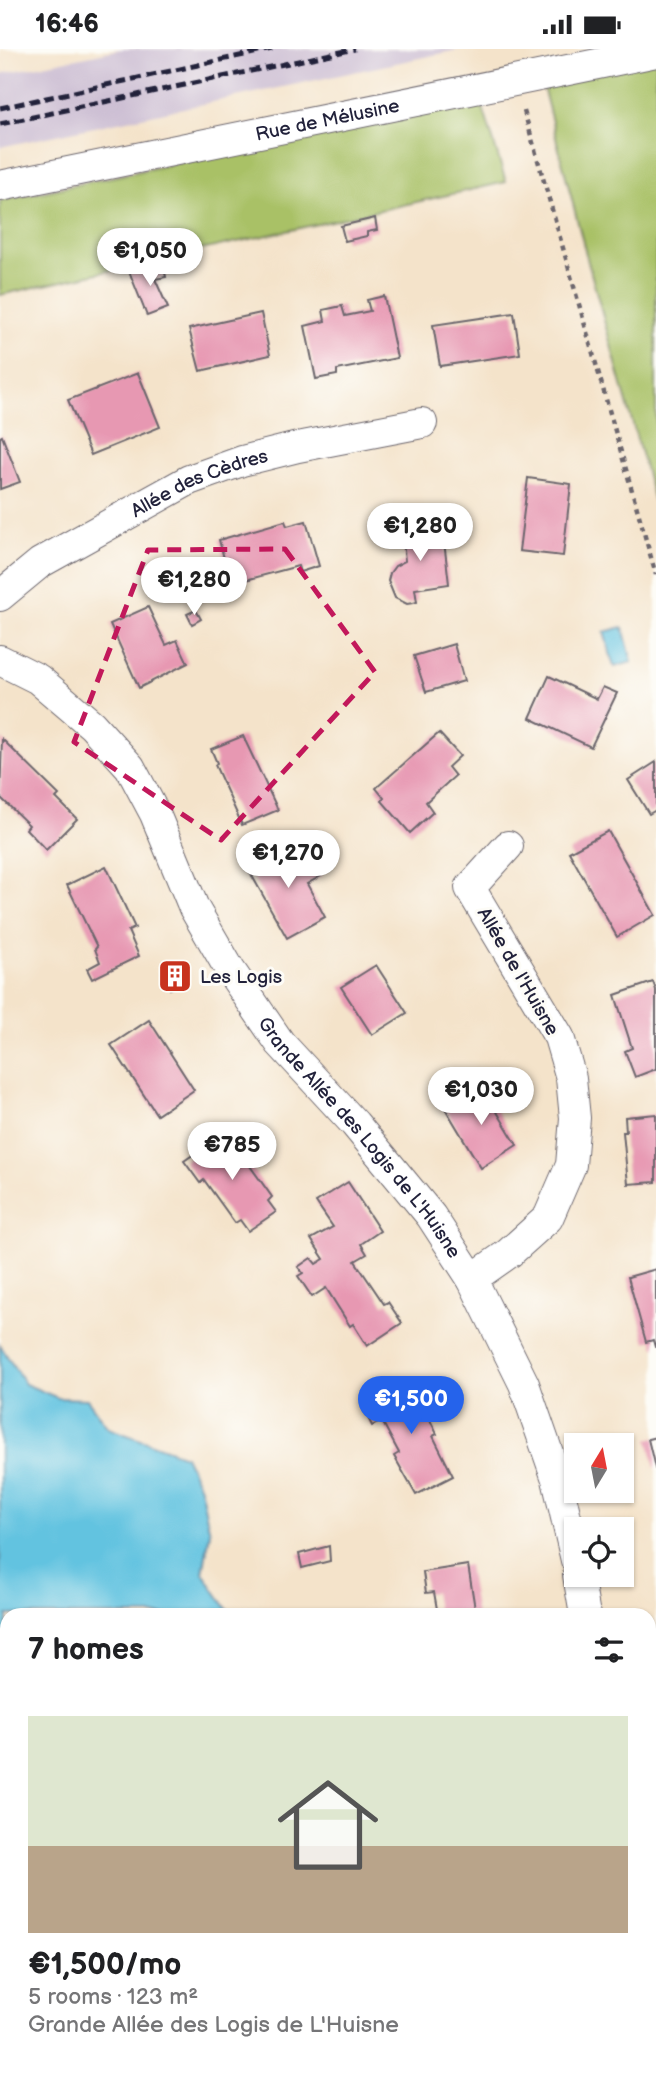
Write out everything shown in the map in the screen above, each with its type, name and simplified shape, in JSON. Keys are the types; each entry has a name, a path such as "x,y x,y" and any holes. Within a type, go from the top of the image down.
{"street":[{"name":"Rue de Mélusine","path":"0,186 656,52"},
{"name":"Allée des Cèdres","path":"0,596 40,563 189,480 242,461 298,447 422,423"},
{"name":"Grande Allée des Logis de L'Huisne","path":"0,660 38,679 92,725 130,767 155,814 194,908 230,970 280,1043 355,1123 431,1216 472,1279 524,1384 556,1479 565,1517"},
{"name":"Allée de l'Huisne","path":"472,1279 509,1253 548,1218 571,1165 575,1118 571,1078 559,1037 470,888 508,846"},
{"path":"580,1587 584,1608"}],"path":[{"path":"516,81 656,575"}],"highlighted area":[{"path":"285,549 375,672 221,840 74,742 148,550"}],"shaded area":[{"path":"121,49 462,49 0,147 0,74"}],"green space":[{"path":"656,60 656,508 542,83"},
{"path":"480,98 506,182 0,295 0,201"}],"water":[{"path":"623,627 632,662 614,667 604,632"},
{"path":"0,1345 25,1384 58,1398 87,1399 108,1428 185,1456 200,1487 210,1532 203,1573 226,1608 0,1608"}],"building":[{"path":"375,218 377,230 367,232 367,236 345,241 341,226"},
{"path":"163,264 166,277 155,279 168,308 147,316 129,271"},
{"path":"384,296 397,358 337,370 337,375 316,379 305,326 325,321 323,310 342,306 345,316 370,311 367,300"},
{"path":"261,313 270,355 200,371 189,329"},
{"path":"514,313 520,354 440,366 433,325"},
{"path":"138,373 160,427 91,455 68,400"},
{"path":"2,436 20,482 0,489 0,437"},
{"path":"528,478 571,484 563,556 519,551"},
{"path":"285,521 287,526 306,521 319,566 300,572 298,566 231,584 219,540"},
{"path":"442,524 449,584 415,589 417,602 407,604 395,598 388,581 395,566 405,561 402,529"},
{"path":"148,607 166,645 177,640 188,663 139,688 110,624"},
{"path":"196,610 201,619 192,624 187,614"},
{"path":"454,644 464,681 426,692 414,656"},
{"path":"549,676 597,699 603,687 617,693 591,747 530,718"},
{"path":"439,733 460,756 448,767 455,776 426,802 433,812 410,833 382,801 384,798 376,788"},
{"path":"243,736 278,810 242,825 215,765 217,763 211,749"},
{"path":"2,739 59,795 56,798 77,819 46,850 26,829 29,825 0,797"},
{"path":"656,762 656,810 649,814 628,780"},
{"path":"608,831 655,915 617,937 569,852"},
{"path":"283,847 292,862 308,853 321,876 307,884 325,917 287,938 247,867"},
{"path":"106,866 135,928 128,931 139,956 92,979 87,969 100,962 95,949 97,947 67,885"},
{"name":"Les Logis","path":"180,963 188,980 170,989 162,973"},
{"path":"376,965 407,1013 372,1035 341,987"},
{"path":"653,982 656,990 656,1069 635,1077 625,1051 632,1048 615,995"},
{"path":"149,1020 194,1090 157,1115 111,1045"},
{"path":"482,1087 517,1145 481,1168 445,1108"},
{"path":"656,1114 656,1182 628,1184 623,1132 626,1132 625,1117"},
{"path":"226,1132 272,1197 268,1201 276,1212 248,1231 240,1220 235,1223 204,1180 200,1183 184,1161"},
{"path":"348,1182 380,1231 361,1244 367,1254 355,1261 384,1304 388,1302 402,1323 367,1346 353,1324 350,1326 326,1288 312,1297 298,1276 303,1273 298,1267 311,1258 316,1264 324,1259 311,1239 333,1227 316,1202"},
{"path":"656,1269 655,1347 653,1340 646,1342 628,1277"},
{"path":"410,1380 437,1434 433,1436 453,1476 416,1495 394,1456 399,1453 382,1421 372,1426 362,1406"},
{"path":"656,1437 656,1467 655,1468 648,1439"},
{"path":"329,1546 330,1561 302,1568 299,1554"},
{"path":"468,1565 475,1608 437,1608 434,1592 426,1593 423,1572"}],"railway":[{"path":"0,108 272,49"},
{"path":"0,124 355,49"}],"place":[{"name":"Les Logis","path":"175,976"}]}
